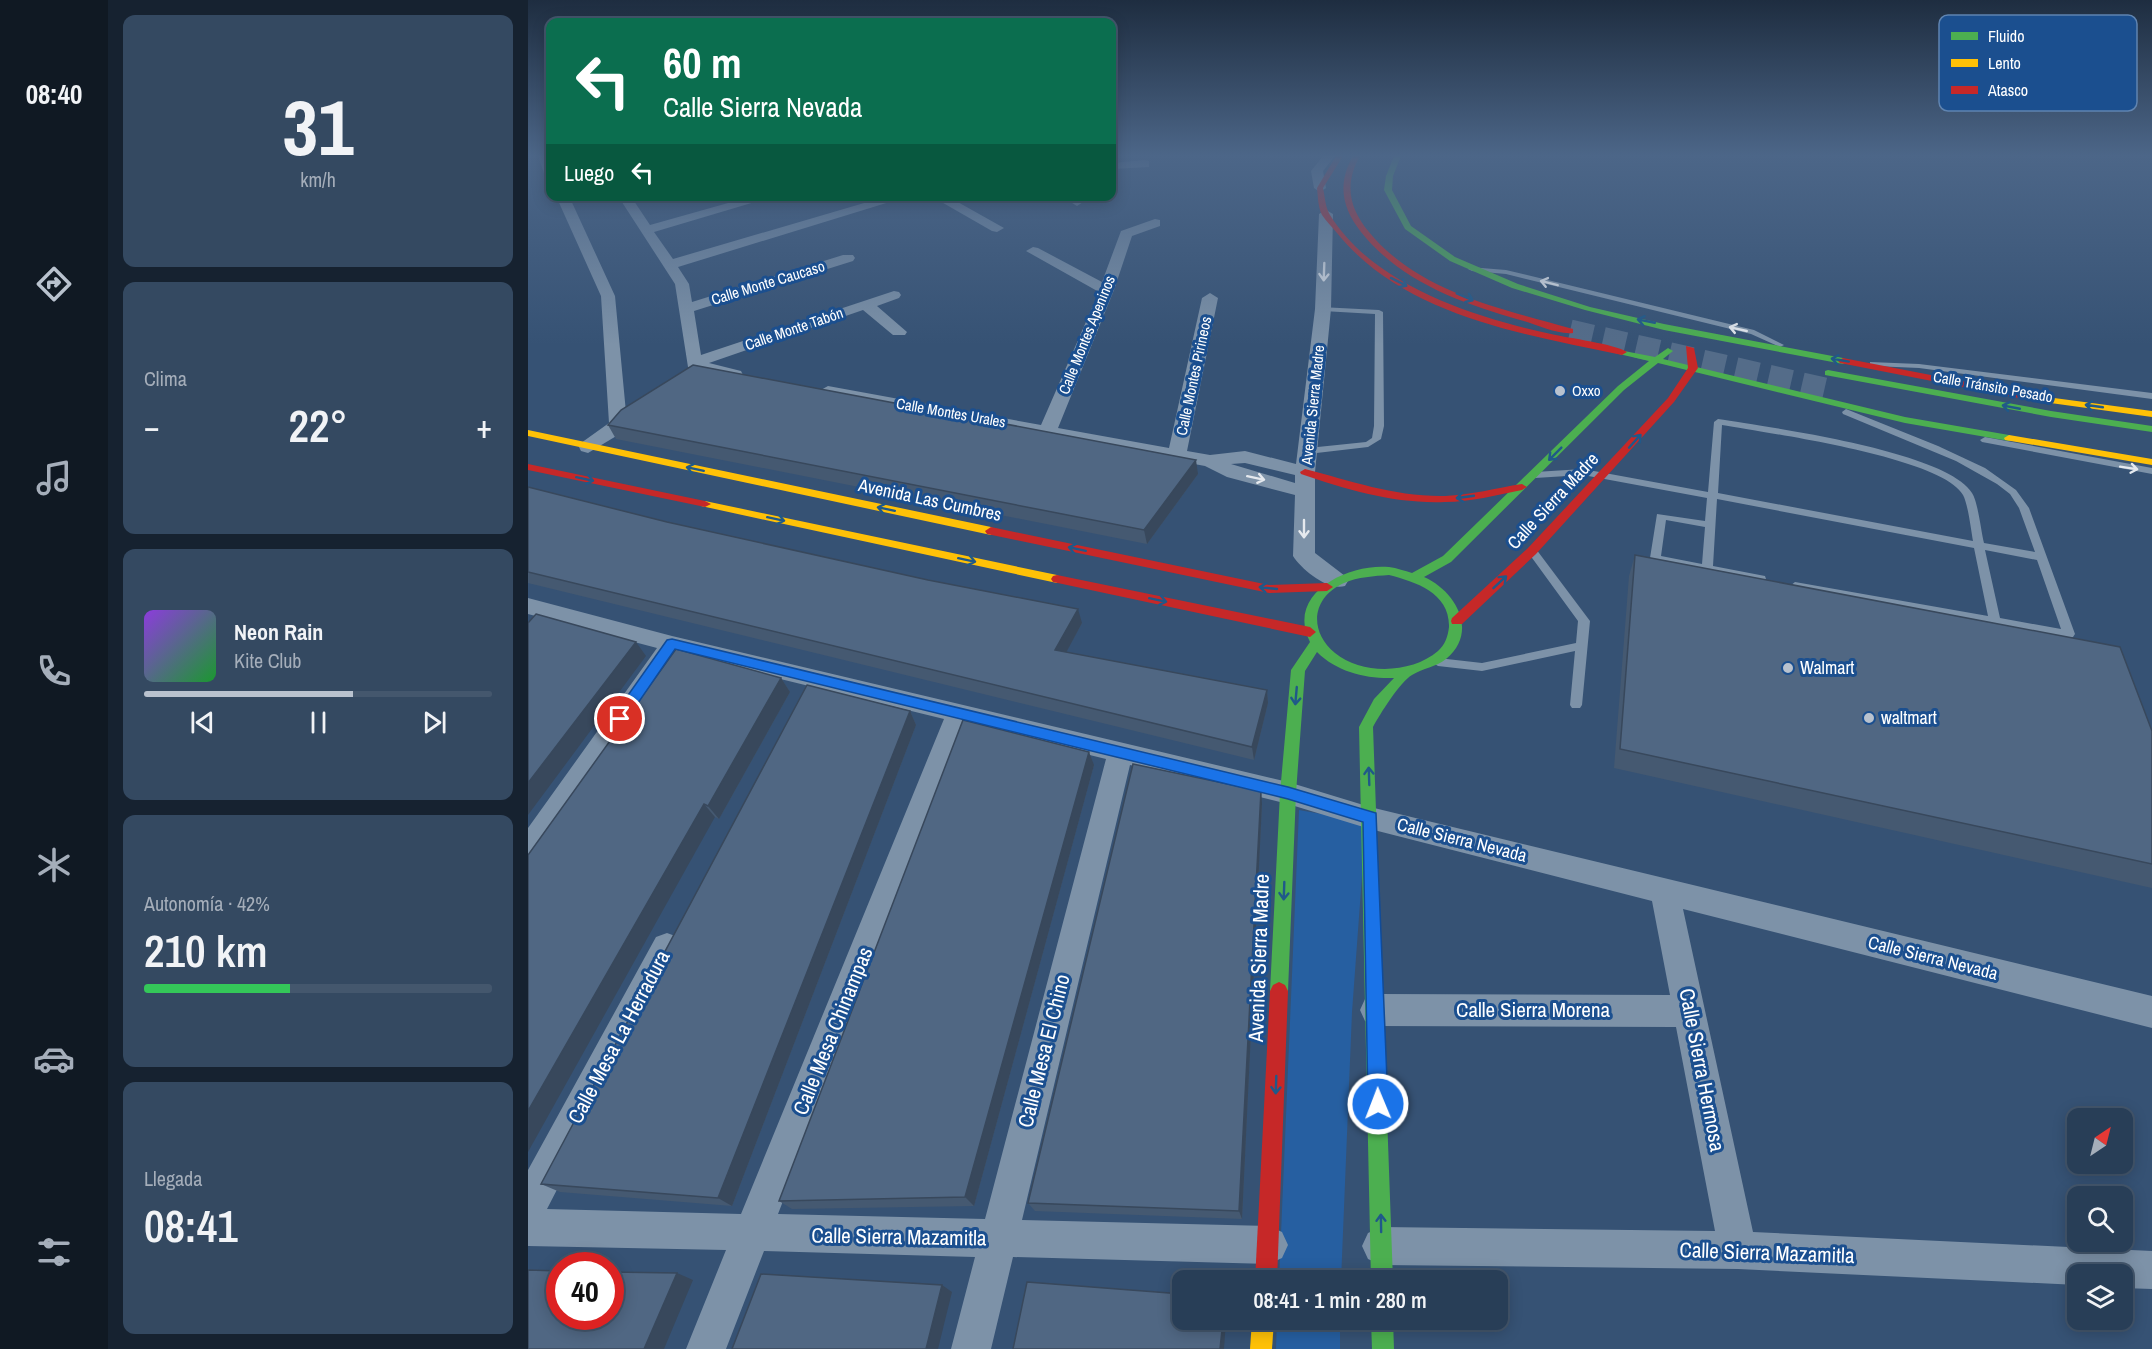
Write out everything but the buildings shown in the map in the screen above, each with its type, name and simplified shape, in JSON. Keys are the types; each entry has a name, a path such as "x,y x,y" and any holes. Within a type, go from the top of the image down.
{"street":[{"path":"573,219 608,296 618,423 588,447"},
{"path":"639,219 671,264 682,284 688,308 694,363 710,370 757,378"},
{"path":"646,230 686,219"},
{"path":"671,264 825,219"},
{"path":"980,219 997,228"},
{"name":"Avenida Sierra Madre","path":"1326,219 1323,309 1305,482 1304,556 1332,584"},
{"path":"1330,219 1350,242 1385,275 1444,305 1509,328 1571,331"},
{"path":"1357,219 1362,230 1383,251 1420,276 1472,301 1571,331 1599,349 1615,368 1621,388"},
{"path":"1403,219 1429,245 1468,268 1522,288 1687,336 1741,340 1996,392 2152,414"},
{"name":"Calle Montes Apeninos","path":"1048,430 1107,290 1126,234 1155,223"},
{"path":"1033,251 1107,290"},
{"name":"Calle Monte Caucaso","path":"688,308 848,258"},
{"path":"1440,272 1599,343 1611,340 1618,333 1618,322 1606,313"},
{"name":"Calle Monte Tabón","path":"694,363 894,295"},
{"name":"Calle Montes Pirineos","path":"1177,455 1210,298"},
{"path":"866,305 899,332"},
{"path":"1687,336 1693,368"},
{"name":"Calle Sierra Madre","path":"1415,577 1447,559 1621,388 1687,336"},
{"path":"1599,349 1693,368 1905,420 2152,462"},
{"path":"1775,388 1765,383 1759,367 1770,356 1792,351"},
{"name":"Calle Sierra Madre","path":"1457,621 1532,551 1603,475 1671,400 1693,368"},
{"name":"Calle Tránsito Pesado","path":"1828,373 2051,414 2152,429"},
{"path":"1671,400 1703,386 1775,388"},
{"name":"Calle Montes Urales","path":"815,389 1210,461 1234,473 1305,482"},
{"path":"1829,390 1896,403"},
{"name":"Calle Tránsito Pesado","path":"1941,412 2075,434"},
{"name":"Avenida Las Cumbres","path":"528,433 1269,589 1332,584"},
{"path":"528,467 1313,638 1339,663 1372,673 1407,672 1434,661 1445,652 1455,637 1457,621 1451,603 1436,588 1415,577 1389,571 1362,573 1332,584 1315,600 1309,616 1313,638"},
{"path":"1305,482 1421,499 1464,497 1522,487"},
{"path":"528,632 537,608"},
{"name":"Calle Sierra Nevada","path":"537,608 672,644 806,688 959,712 1120,754 1288,793 1370,818 2152,1012"},
{"name":"Avenida Sierra Madre","path":"1267,1270 1288,793 1298,670 1313,638"},
{"path":"528,850 672,644"},
{"path":"1381,1263 1376,1010 1366,727 1379,704 1407,672"},
{"name":"Calle Mesa Chinampas","path":"706,1349 959,712"},
{"name":"Calle Mesa El Chino","path":"971,1349 996,1239 1120,754"},
{"name":"Calle Sierra Hermosa","path":"1664,890 1691,1011 1738,1250"},
{"name":"Calle Mesa La Herradura","path":"528,1207 678,927"},
{"name":"Calle Sierra Morena","path":"1376,1010 1691,1011"},
{"name":"Calle Sierra Mazamitla","path":"528,1227 1269,1245"},
{"name":"Calle Sierra Mazamitla","path":"1381,1263 1738,1250 2152,1270"},
{"path":"1261,1349 1262,1330"},
{"path":"1382,1330 1383,1349"}],"lane":[{"path":"1468,268 1506,272 1754,332 1792,351"},
{"path":"1308,451 1368,444 1376,439 1379,426 1379,312 1323,309"},
{"path":"1675,314 1687,336"},
{"path":"1862,364 1919,366 2152,396"},
{"path":"1711,525 1661,516 1655,558 2068,634 2024,508 2004,486 1962,462 1806,396"},
{"path":"1846,412 2070,458 2152,471"},
{"path":"1707,568 1718,422 1866,448 1910,462 1962,485 1968,494 1995,621"},
{"path":"1535,475 1583,472 1603,475 2042,557"},
{"path":"1532,551 1584,621 1576,705"},
{"path":"1434,661 1482,667 1581,646"}],"shaded area":[{"path":"1299,810 1366,822 1352,1012 1341,1270 1279,1270"},
{"path":"1277,1330 1340,1330 1340,1349 1276,1349"}],"tunnel":[{"path":"1570,331 1829,390"}],"traffic: fast":[{"path":"1404,219 1408,227 1453,259 1515,286 1588,308 1664,327 1843,361"},
{"path":"1415,577 1447,559 1621,388 1668,351"},
{"path":"1622,352 1905,420 2009,438"},
{"path":"1828,373 2051,414 2152,429"},
{"path":"1389,571 1422,581 1441,592 1448,600 1455,622 1454,636 1448,648 1430,663 1399,673 1365,671 1335,660 1324,651 1312,631 1311,618 1320,594 1351,576 1389,571"},
{"path":"1279,991 1288,793 1298,670 1316,643"},
{"path":"1382,1270 1366,727 1379,703 1407,672"},
{"path":"1382,1330 1383,1349"}],"traffic: slow":[{"path":"2039,399 2152,414"},
{"path":"528,433 991,531"},
{"path":"2009,438 2152,462"},
{"path":"705,504 1057,579"},
{"path":"1261,1349 1262,1330"}],"traffic: jam":[{"path":"1329,219 1352,247 1384,273 1420,294 1459,311 1500,324 1622,352"},
{"path":"1355,219 1377,246 1400,266 1425,282 1483,306 1570,331"},
{"path":"1457,621 1532,551 1671,400 1693,368 1689,348"},
{"path":"1843,361 2039,399"},
{"path":"528,467 705,504"},
{"path":"1305,472 1374,492 1409,498 1445,499 1522,487"},
{"path":"991,531 1269,589 1327,587"},
{"path":"1057,579 1310,632"},
{"path":"1266,1270 1279,991"}],"place":[{"name":"Oxxo","path":"1560,391"},
{"name":"Walmart","path":"1788,668"},
{"name":"waltmart","path":"1869,718"}],"route":[{"path":"620,719 672,644 1288,793 1370,818 1378,1104"}]}
